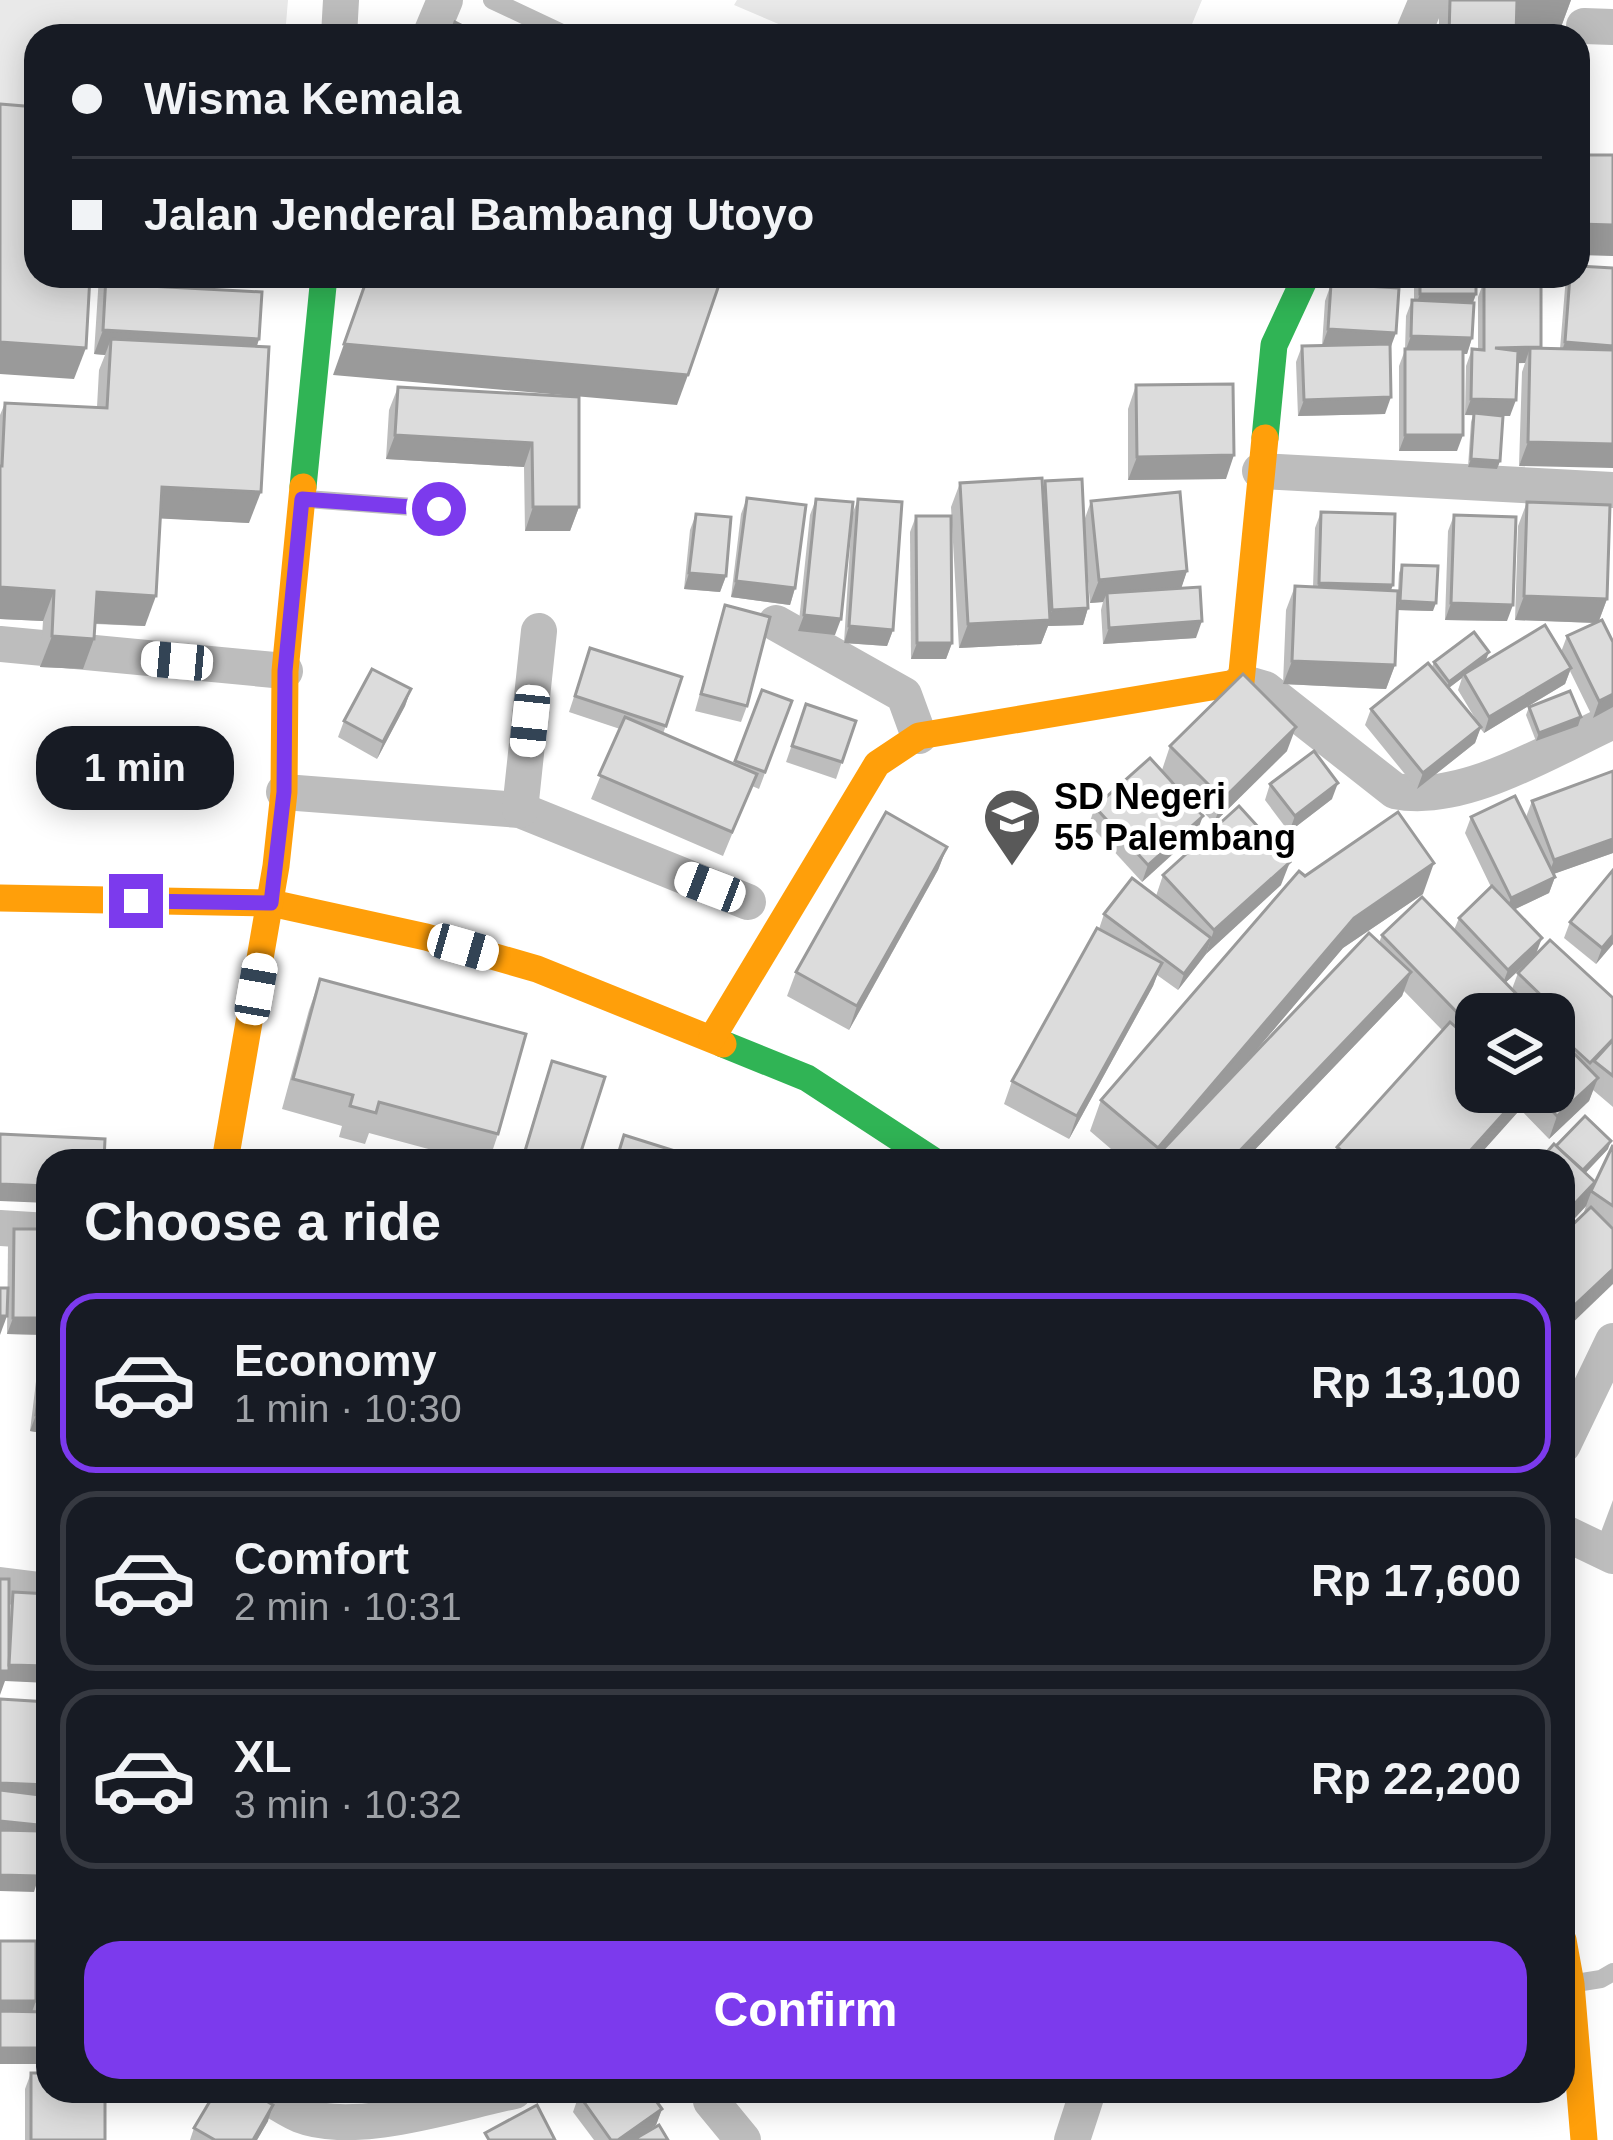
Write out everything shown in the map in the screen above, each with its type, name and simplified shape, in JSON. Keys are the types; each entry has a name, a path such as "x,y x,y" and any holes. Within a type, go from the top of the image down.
{"street":[{"path":"227,1149 271,903 284,792 285,671 323,288"},
{"path":"1241,682 1280,317 1301,288"},
{"path":"1260,471 1613,490"},
{"path":"776,623 904,695 919,736"},
{"path":"520,811 538,632"},
{"path":"0,644 285,671"},
{"path":"712,1038 878,764 919,736 1241,682 1264,689 1395,791 1413,795 1492,777 1613,721"},
{"path":"284,792 520,811 748,902"},
{"path":"0,898 271,903 426,937 537,969 806,1078 915,1149"},
{"path":"0,1228 36,1230"},
{"path":"1575,1420 1613,1341"},
{"path":"1575,1538 1613,1556"},
{"path":"0,1585 36,1590"},
{"path":"1575,2032 1584,2140"},
{"path":"280,2103 300,2115 369,2120 454,2103"},
{"path":"712,2103 743,2140"},
{"path":"1072,2140 1084,2103"}],"lane":[{"path":"492,0 543,24"},
{"path":"302,499 439,509"},
{"path":"1575,1983 1613,1972"}],"shaded area":[{"path":"0,0 288,0 286,24 24,24 24,117 0,115"},
{"path":"737,0 1202,0 1192,24 779,24 734,5"}],"building":[{"path":"1450,0 1517,0 1516,24 1449,24"},
{"path":"0,104 24,106 24,288 89,288 86,348 0,342"},
{"path":"1590,155 1613,155 1613,225 1590,224"},
{"path":"1590,267 1613,268 1613,346 1565,342 1569,288 1590,288"},
{"path":"105,288 262,292 259,339 103,330"},
{"path":"364,288 718,288 688,375 344,344"},
{"path":"1331,288 1399,288 1396,333 1328,329"},
{"path":"1420,288 1476,288 1476,294 1420,294"},
{"path":"1484,288 1541,288 1541,347 1495,348 1518,351 1516,400 1471,399 1472,349 1484,350"},
{"path":"1412,300 1474,303 1472,338 1411,336"},
{"path":"111,339 269,347 261,492 162,487 156,596 97,592 94,639 52,636 54,591 0,587 5,403 107,408"},
{"path":"1390,344 1391,397 1304,400 1302,346"},
{"path":"1530,348 1613,350 1613,444 1528,442"},
{"path":"1405,349 1463,349 1463,435 1405,435"},
{"path":"1233,384 1234,455 1137,457 1136,385"},
{"path":"398,387 579,397 579,507 533,507 532,443 395,435"},
{"path":"1474,413 1503,416 1500,461 1471,459"},
{"path":"1042,478 1050,620 968,624 960,483"},
{"path":"1082,479 1088,608 1052,610 1045,481"},
{"path":"1180,492 1187,571 1099,580 1091,501"},
{"path":"747,498 806,505 795,588 736,581"},
{"path":"816,499 853,502 841,619 804,615"},
{"path":"858,499 902,502 893,630 849,626"},
{"path":"1527,502 1610,505 1607,599 1524,596"},
{"path":"1321,512 1395,514 1393,585 1319,583"},
{"path":"696,514 731,517 726,576 689,573"},
{"path":"1454,515 1516,517 1513,605 1451,603"},
{"path":"916,516 951,516 952,643 917,643"},
{"path":"1402,565 1438,566 1436,603 1400,601"},
{"path":"1295,586 1398,591 1395,665 1292,661"},
{"path":"1200,587 1202,621 1109,628 1107,593"},
{"path":"725,605 770,617 747,706 701,694"},
{"path":"1602,620 1613,642 1613,694 1599,701 1567,636"},
{"path":"1545,625 1571,668 1489,717 1464,674"},
{"path":"1474,632 1489,652 1449,682 1434,662"},
{"path":"590,648 682,677 666,726 575,696"},
{"path":"1428,663 1481,727 1423,773 1371,709"},
{"path":"372,669 411,689 383,742 344,721"},
{"path":"1243,674 1296,727 1223,799 1170,746"},
{"path":"762,690 792,701 765,772 735,761"},
{"path":"1570,691 1581,717 1539,733 1529,707"},
{"path":"806,704 856,721 842,762 792,746"},
{"path":"625,717 757,774 732,832 599,775"},
{"path":"1314,751 1338,783 1295,816 1270,784"},
{"path":"1150,758 1203,816 1148,865 1095,807"},
{"path":"1613,771 1613,839 1554,860 1532,801"},
{"path":"1515,796 1555,877 1511,898 1471,817"},
{"path":"1239,806 1290,862 1214,930 1163,875"},
{"path":"886,812 947,847 857,1006 796,972"},
{"path":"1398,812 1434,863 1354,918 1158,1148 1101,1100 1299,871 1305,876"},
{"path":"1613,870 1613,935 1602,948 1570,922"},
{"path":"1132,878 1211,938 1184,974 1104,914"},
{"path":"1492,886 1542,938 1508,970 1459,918"},
{"path":"1422,897 1516,993 1455,993 1455,1010 1382,935"},
{"path":"1097,928 1162,963 1077,1116 1012,1081"},
{"path":"1369,933 1411,972 1241,1149 1163,1149"},
{"path":"1550,940 1613,998 1613,1039 1590,1063 1575,1049 1575,993 1539,993 1518,973"},
{"path":"320,979 526,1034 498,1134 379,1102 376,1113 350,1106 353,1095 293,1079"},
{"path":"1450,1022 1455,1026 1455,1113 1504,1113 1472,1149 1339,1149"},
{"path":"1613,1040 1613,1076 1594,1061"},
{"path":"1575,1054 1598,1078 1575,1099"},
{"path":"552,1061 605,1077 582,1149 526,1149"},
{"path":"1585,1116 1611,1141 1583,1170 1575,1163 1575,1149 1556,1146"},
{"path":"0,1134 105,1139 105,1149 36,1149 36,1186 0,1184"},
{"path":"624,1135 669,1149 620,1149"},
{"path":"1613,1145 1613,1206 1591,1191"},
{"path":"1575,1163 1595,1182 1575,1203"},
{"path":"1591,1207 1613,1229 1613,1269 1575,1305 1575,1222"},
{"path":"14,1229 36,1229 36,1318 13,1318"},
{"path":"0,1288 8,1288 7,1316 0,1316"},
{"path":"0,1579 9,1579 9,1671 0,1671"},
{"path":"13,1592 36,1593 36,1666 9,1665"},
{"path":"0,1699 36,1701 36,1784 0,1783"},
{"path":"0,1790 36,1794 36,1825 0,1821"},
{"path":"0,1830 36,1831 36,1876 0,1875"},
{"path":"0,1941 36,1941 36,2001 0,2001"},
{"path":"0,2011 36,2012 36,2048 0,2048"},
{"path":"31,2073 36,2073 36,2103 105,2103 105,2140 31,2140"},
{"path":"209,2103 273,2105 253,2140 215,2140 194,2128"},
{"path":"585,2103 658,2103 662,2109 618,2140 611,2140"},
{"path":"537,2105 555,2140 489,2140 485,2133"},
{"path":"659,2125 668,2140 633,2140"}],"traffic: fast":[{"path":"303,487 323,288"},
{"path":"1265,438 1274,345 1300,288"},
{"path":"723,1044 807,1078 916,1149"}],"traffic: slow":[{"path":"712,1038 877,764 919,736 1241,682 1265,438"},
{"path":"227,1149 276,866 284,792 285,671 303,487"},
{"path":"0,898 271,903 426,937 537,969 723,1044"},
{"path":"1575,2032 1584,2140"}],"place":[{"name":"SD Negeri 55 Palembang","path":"1012,868"}],"route":[{"path":"136,901 271,903 284,792 285,671 302,499 439,509"}]}
